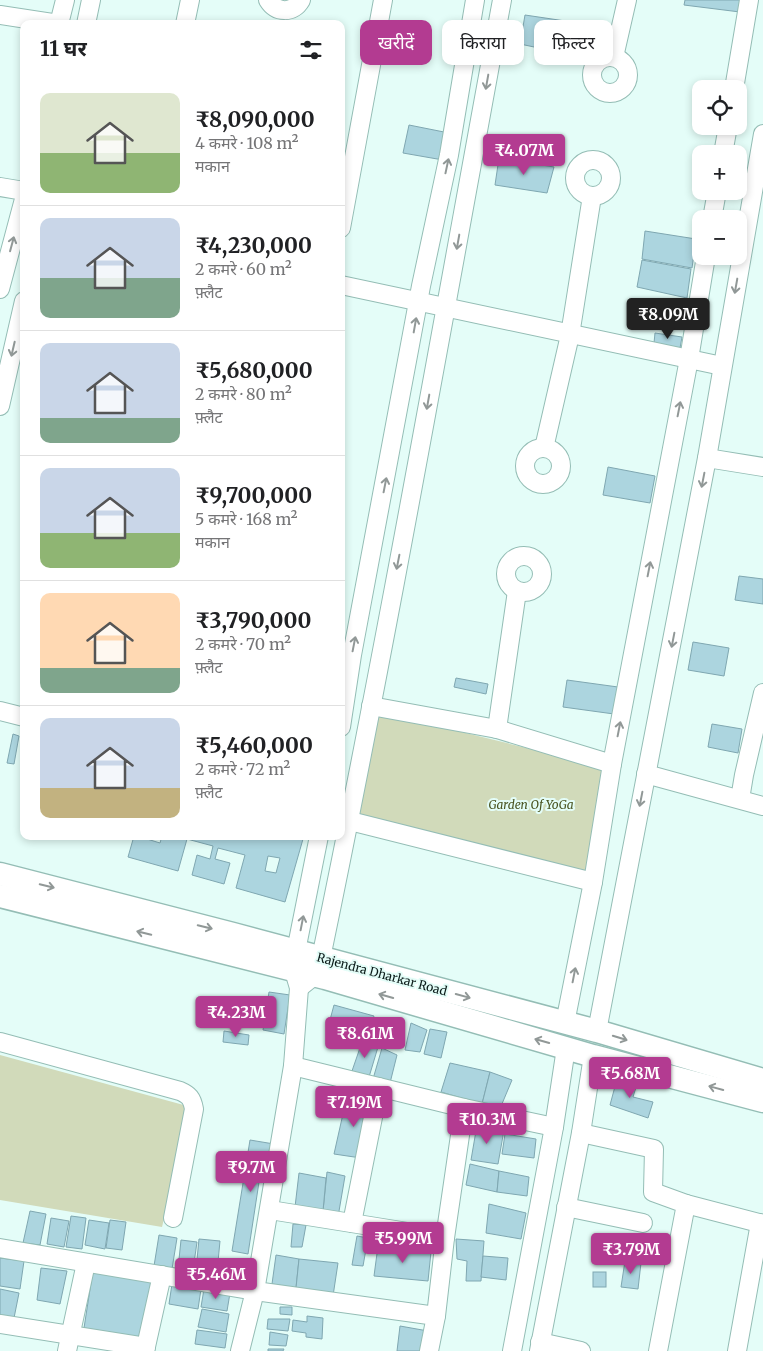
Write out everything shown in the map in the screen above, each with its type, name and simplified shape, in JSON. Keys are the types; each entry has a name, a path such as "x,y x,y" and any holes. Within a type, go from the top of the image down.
{"main road":[{"name":"Rajendra Dharkar Road","path":"0,874 305,969 326,978 593,1056 763,1101"},
{"name":"Rajendra Dharkar Road","path":"0,896 305,969 565,1023 763,1080"}],"street":[{"path":"60,20 65,0"},
{"path":"87,20 91,0"},
{"path":"186,20 190,0"},
{"path":"268,0 272,6 283,11 295,7 301,0"},
{"path":"345,206 383,0"},
{"path":"345,701 419,301 449,155 475,0"},
{"path":"345,837 350,821 502,0"},
{"path":"614,57 627,0"},
{"path":"736,80 749,0"},
{"path":"0,15 33,20"},
{"path":"597,1031 707,458 763,134"},
{"path":"0,187 20,190"},
{"path":"544,448 570,335 592,196"},
{"path":"0,285 20,215"},
{"path":"565,1023 593,882 612,764 704,265"},
{"path":"345,286 722,366"},
{"path":"0,406 20,318"},
{"path":"707,458 763,467"},
{"path":"497,730 517,591"},
{"path":"740,799 763,693"},
{"path":"371,706 497,730 612,764"},
{"path":"0,711 20,716"},
{"path":"646,774 763,806"},
{"path":"350,821 593,882"},
{"path":"240,1351 255,1291 293,1066 320,840"},
{"path":"305,969 344,840"},
{"path":"0,1042 189,1095 193,1100 194,1109 173,1218"},
{"path":"512,1351 554,1127 566,1048"},
{"path":"581,1351 540,1346 581,1133 593,1056"},
{"path":"293,1066 464,1108 554,1127"},
{"path":"352,1223 379,1087"},
{"path":"429,1351 436,1316 464,1108"},
{"path":"581,1133 654,1149 653,1192 686,1204 762,1224 737,1351"},
{"path":"658,1351 686,1204"},
{"path":"566,1207 643,1223"},
{"path":"270,1210 445,1238"},
{"path":"0,1248 255,1291 436,1316"},
{"path":"69,1343 86,1262"},
{"path":"0,1324 69,1343 146,1349 162,1275"}],"green space":[{"name":"Garden Of YoGa","path":"375,711 605,767 588,874 356,816"},
{"path":"0,1055 191,1107 162,1227 0,1200"}],"building":[{"path":"685,0 741,0 740,12 684,5"},
{"path":"525,15 559,20 534,20 534,47 524,45"},
{"path":"409,125 449,133 443,160 403,153"},
{"path":"499,158 554,167 547,193 495,185"},
{"path":"645,231 692,238 692,268 642,259"},
{"path":"642,260 691,269 687,298 637,287"},
{"path":"655,333 682,337 680,348 654,343"},
{"path":"608,467 655,476 650,503 603,495"},
{"path":"739,576 763,579 763,604 735,600"},
{"path":"693,642 729,648 724,676 688,670"},
{"path":"456,678 488,684 486,694 454,687"},
{"path":"567,680 618,687 614,714 563,707"},
{"path":"712,724 742,729 738,753 708,747"},
{"path":"13,734 19,736 14,764 7,763"},
{"path":"133,840 150,840 160,843 161,840 187,840 178,871 128,857"},
{"path":"191,840 303,840 285,902 236,888 245,855 218,848 215,859 230,863 224,884 192,875 197,855 210,859 213,846","holes":["268,856 280,858 276,873 265,871"]},
{"path":"269,992 290,995 284,1034 263,1030"},
{"path":"334,1005 374,1016 366,1043 327,1031"},
{"path":"387,1022 404,1026 399,1047 382,1042"},
{"path":"411,1023 427,1030 420,1052 405,1050"},
{"path":"430,1029 447,1032 441,1058 424,1054"},
{"path":"224,1031 249,1035 248,1045 223,1042"},
{"path":"362,1042 378,1047 369,1077 352,1071"},
{"path":"382,1048 397,1055 390,1083 373,1079"},
{"path":"450,1063 490,1072 482,1104 441,1092"},
{"path":"490,1072 512,1080 499,1111 482,1104"},
{"path":"617,1079 637,1084 633,1097 653,1102 648,1118 610,1105"},
{"path":"347,1096 373,1105 361,1158 334,1154"},
{"path":"477,1125 504,1130 498,1164 471,1160"},
{"path":"505,1134 536,1139 534,1158 502,1154"},
{"path":"250,1140 274,1144 269,1171 261,1169 248,1254 232,1251"},
{"path":"470,1164 499,1171 497,1192 466,1185"},
{"path":"499,1171 529,1177 527,1196 497,1192"},
{"path":"327,1172 345,1176 338,1217 323,1211"},
{"path":"299,1173 326,1178 323,1211 295,1207"},
{"path":"489,1204 526,1213 521,1239 486,1233"},
{"path":"30,1211 46,1214 40,1245 23,1243"},
{"path":"71,1216 86,1218 82,1249 66,1247"},
{"path":"51,1218 69,1221 64,1247 47,1244"},
{"path":"89,1220 109,1223 105,1249 85,1245"},
{"path":"110,1220 126,1222 122,1250 106,1248"},
{"path":"293,1224 306,1225 302,1247 291,1247"},
{"path":"159,1235 177,1238 172,1269 154,1266"},
{"path":"357,1236 368,1238 363,1266 352,1265"},
{"path":"199,1239 220,1241 217,1272 196,1270"},
{"path":"456,1239 484,1241 481,1281 466,1281 467,1261 457,1259"},
{"path":"181,1240 197,1242 193,1270 178,1269"},
{"path":"378,1246 431,1252 428,1281 374,1276"},
{"path":"276,1255 299,1259 296,1288 272,1284"},
{"path":"483,1256 508,1258 506,1280 481,1277"},
{"path":"0,1258 24,1261 20,1289 0,1286"},
{"path":"299,1259 338,1263 333,1296 296,1288"},
{"path":"625,1261 641,1263 638,1289 621,1287"},
{"path":"41,1268 67,1271 60,1304 37,1300"},
{"path":"93,1270 152,1280 139,1337 84,1328"},
{"path":"593,1272 606,1272 606,1287 593,1287"},
{"path":"172,1284 201,1289 198,1309 169,1304"},
{"path":"0,1289 19,1293 14,1318 0,1316"},
{"path":"204,1289 230,1293 227,1311 201,1307"},
{"path":"280,1307 292,1307 292,1315 280,1314"},
{"path":"202,1309 229,1314 226,1332 198,1327"},
{"path":"307,1316 323,1318 322,1339 306,1337 306,1333 292,1331 293,1320 307,1322"},
{"path":"268,1319 290,1319 288,1331 267,1329"},
{"path":"400,1326 428,1331 426,1351 397,1351"},
{"path":"197,1330 227,1334 225,1348 195,1344"},
{"path":"270,1332 288,1335 286,1346 269,1345"},
{"path":"268,1349 284,1349 283,1351 268,1351"}]}
